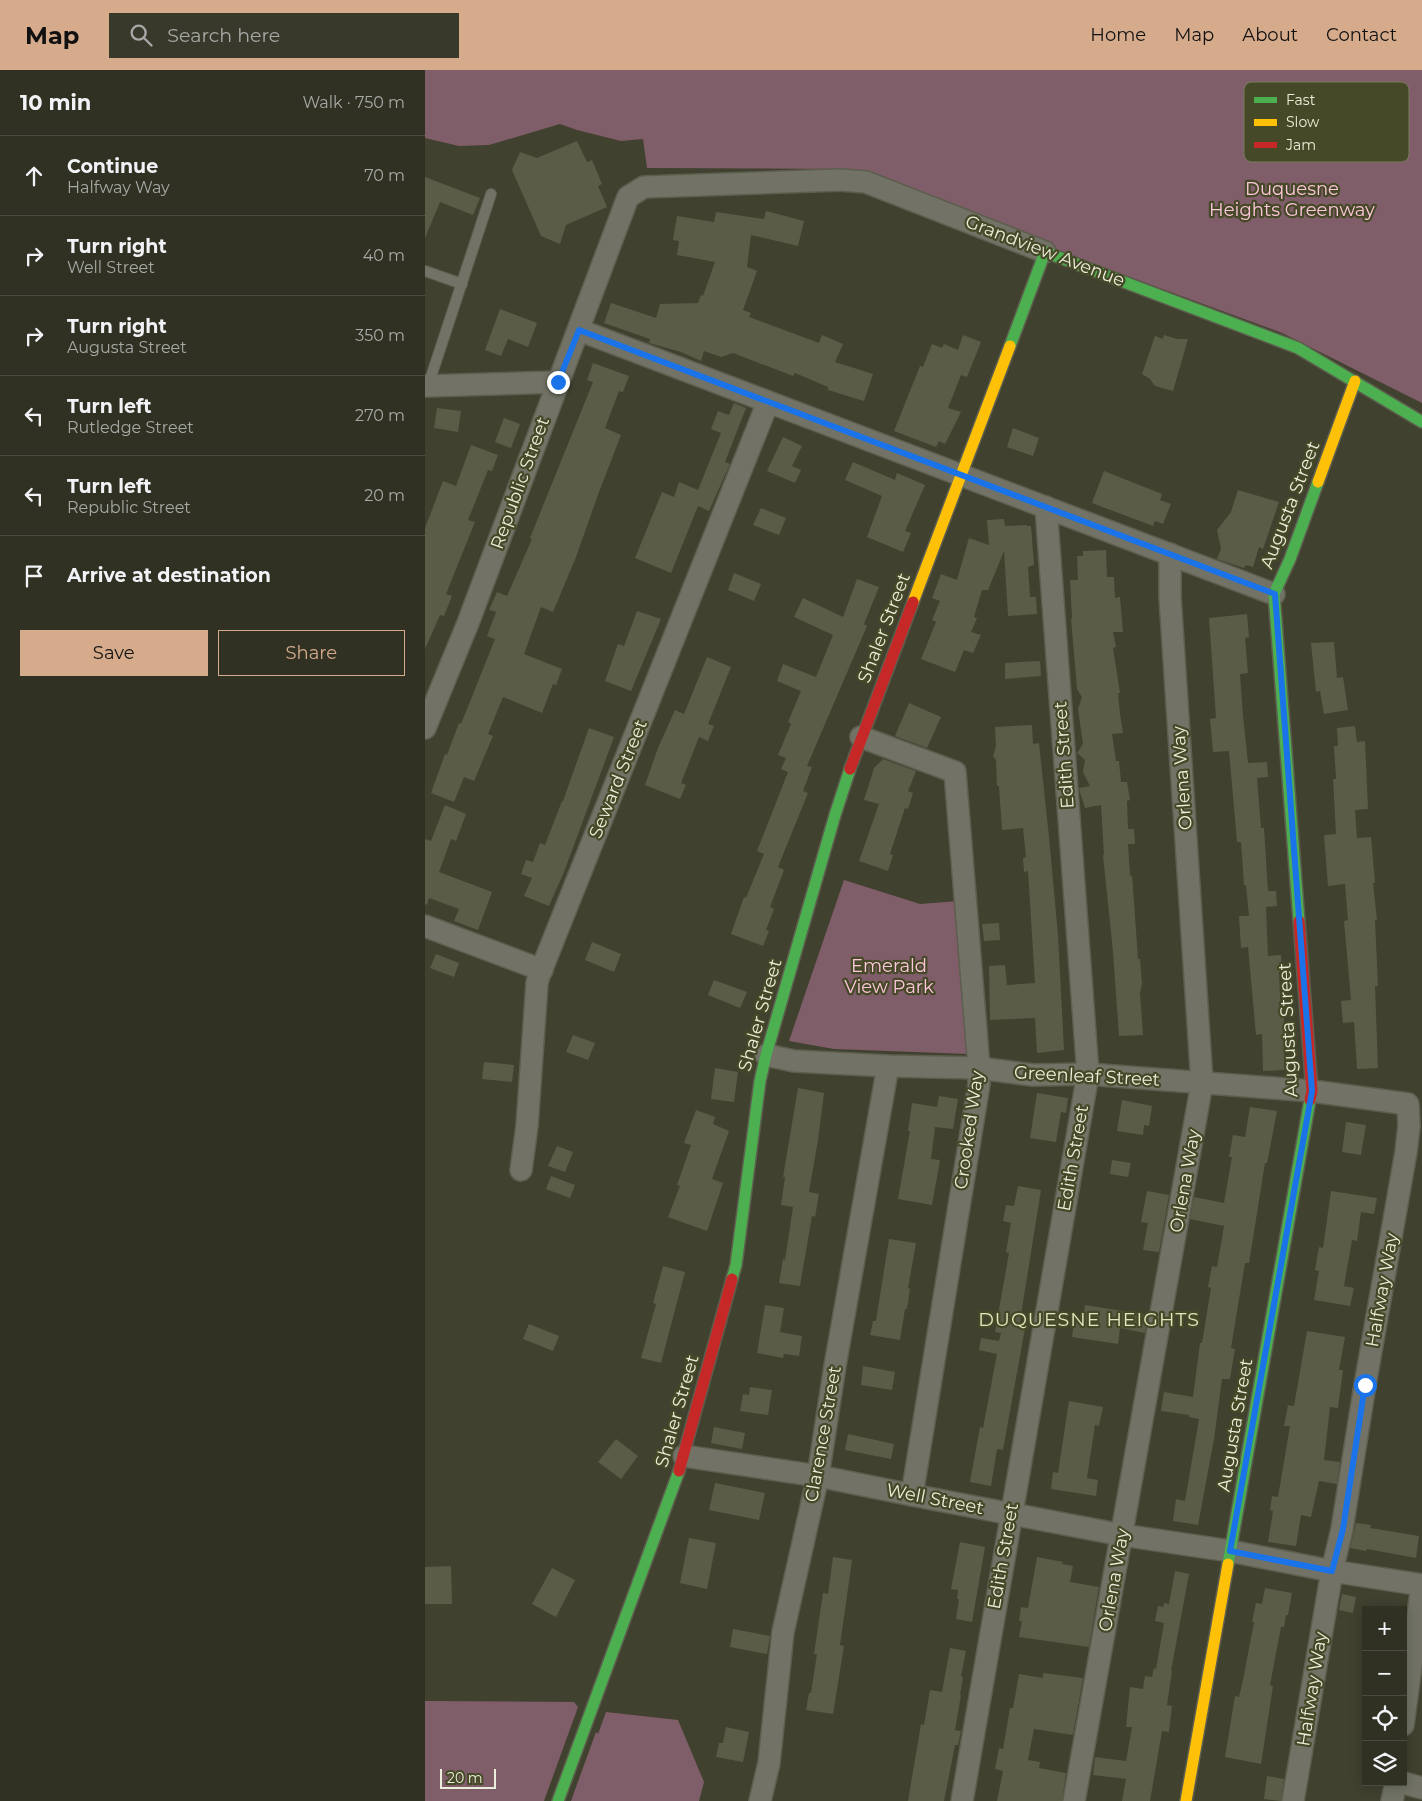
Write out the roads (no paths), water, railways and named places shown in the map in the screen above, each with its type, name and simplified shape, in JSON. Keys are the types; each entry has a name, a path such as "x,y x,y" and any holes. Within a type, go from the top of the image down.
{"street":[{"name":"Grandview Avenue","path":"644,187 840,180 866,182 1298,348 1422,422"},
{"name":"Republic Street","path":"425,728 468,624 628,197 644,187"},
{"name":"Shaler Street","path":"558,1801 684,1456 736,1265 760,1081 766,1054 835,815 861,737 1045,252"},
{"path":"579,330 1275,594"},
{"name":"Augusta Street","path":"1186,1801 1312,1091 1275,594 1355,381"},
{"path":"427,386 558,382"},
{"name":"Seward Street","path":"521,1170 527,1126 537,983 769,402"},
{"name":"Edith Street","path":"962,1801 1088,1074 1047,507"},
{"name":"Orlena Way","path":"1074,1801 1202,1083 1171,597 1170,554"},
{"name":"Crooked Way","path":"861,737 955,772 979,1068 979,1084 911,1495"},
{"path":"425,926 542,970"},
{"name":"Greenleaf Street","path":"766,1054 794,1061 979,1068 1033,1075 1088,1074 1312,1091 1408,1104"},
{"name":"Clarence Street","path":"760,1801 769,1763 783,1632 818,1476 835,1366 888,1066"},
{"name":"Halfway Way","path":"1293,1801 1332,1571 1343,1529 1365,1385 1406,1152 1409,1126 1408,1104"},
{"name":"Well Street","path":"684,1456 818,1476 1122,1535 1230,1551 1332,1571 1422,1585"},
{"path":"1407,1696 1422,1585"},
{"path":"1407,1784 1422,1788"},
{"path":"1392,1801 1395,1786"}],"lane":[{"path":"427,386 491,194"},
{"path":"425,271 461,284"}],"district":[{"name":"DUQUESNE HEIGHTS","path":"1089,1319"}],"park label":[{"name":"Duquesne Heights Greenway","path":"1292,199"},
{"name":"Emerald View Park","path":"889,976"}]}
